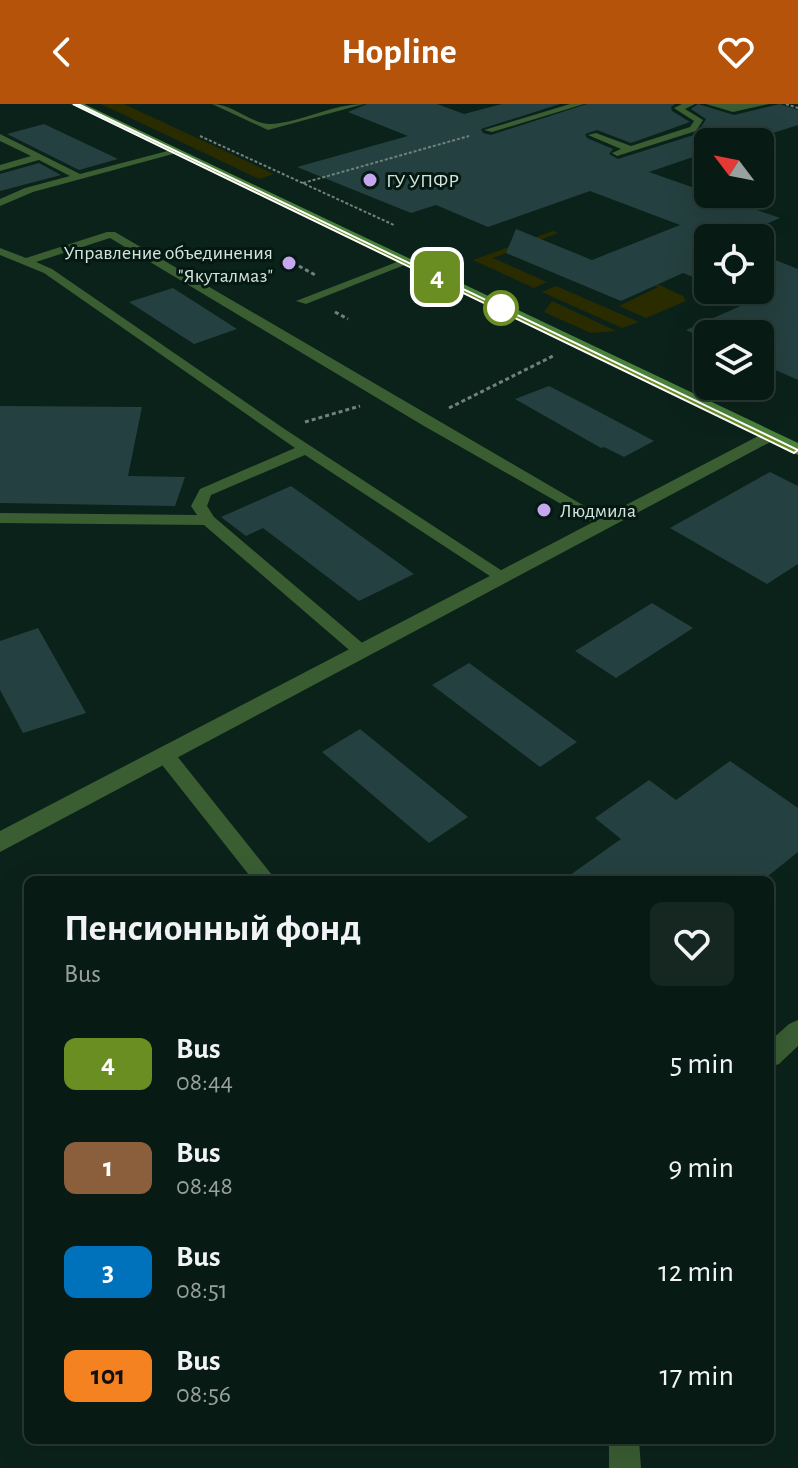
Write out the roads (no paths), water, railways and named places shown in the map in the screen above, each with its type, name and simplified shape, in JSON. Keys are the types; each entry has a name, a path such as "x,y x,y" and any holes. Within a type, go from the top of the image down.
{"main road":[{"path":"76,104 798,450"}],"street":[{"path":"0,842 768,436"}],"lane":[{"path":"216,104 268,127 360,104"},
{"path":"489,130 580,104"},
{"path":"691,104 678,108 699,120"},
{"path":"710,104 733,109"},
{"path":"617,153 693,129 699,120 733,109 765,104"},
{"path":"593,135 631,149"},
{"path":"0,137 79,177"},
{"path":"0,203 29,190 175,152"},
{"path":"0,168 40,157"},
{"path":"27,261 111,234 429,423 604,522"},
{"path":"0,251 48,271 306,449 502,576"},
{"path":"302,301 406,262"},
{"path":"306,449 205,492 199,506 208,520 361,651"},
{"path":"0,518 208,520"},
{"path":"166,756 262,876"},
{"path":"774,1052 798,1031"},
{"path":"624,1444 625,1468"}],"place":[{"name":"ГУ УПФР","path":"370,180"},
{"name":"Управление объединения \"Якуталмаз\"","path":"289,263"},
{"name":"Людмила","path":"544,510"}]}
